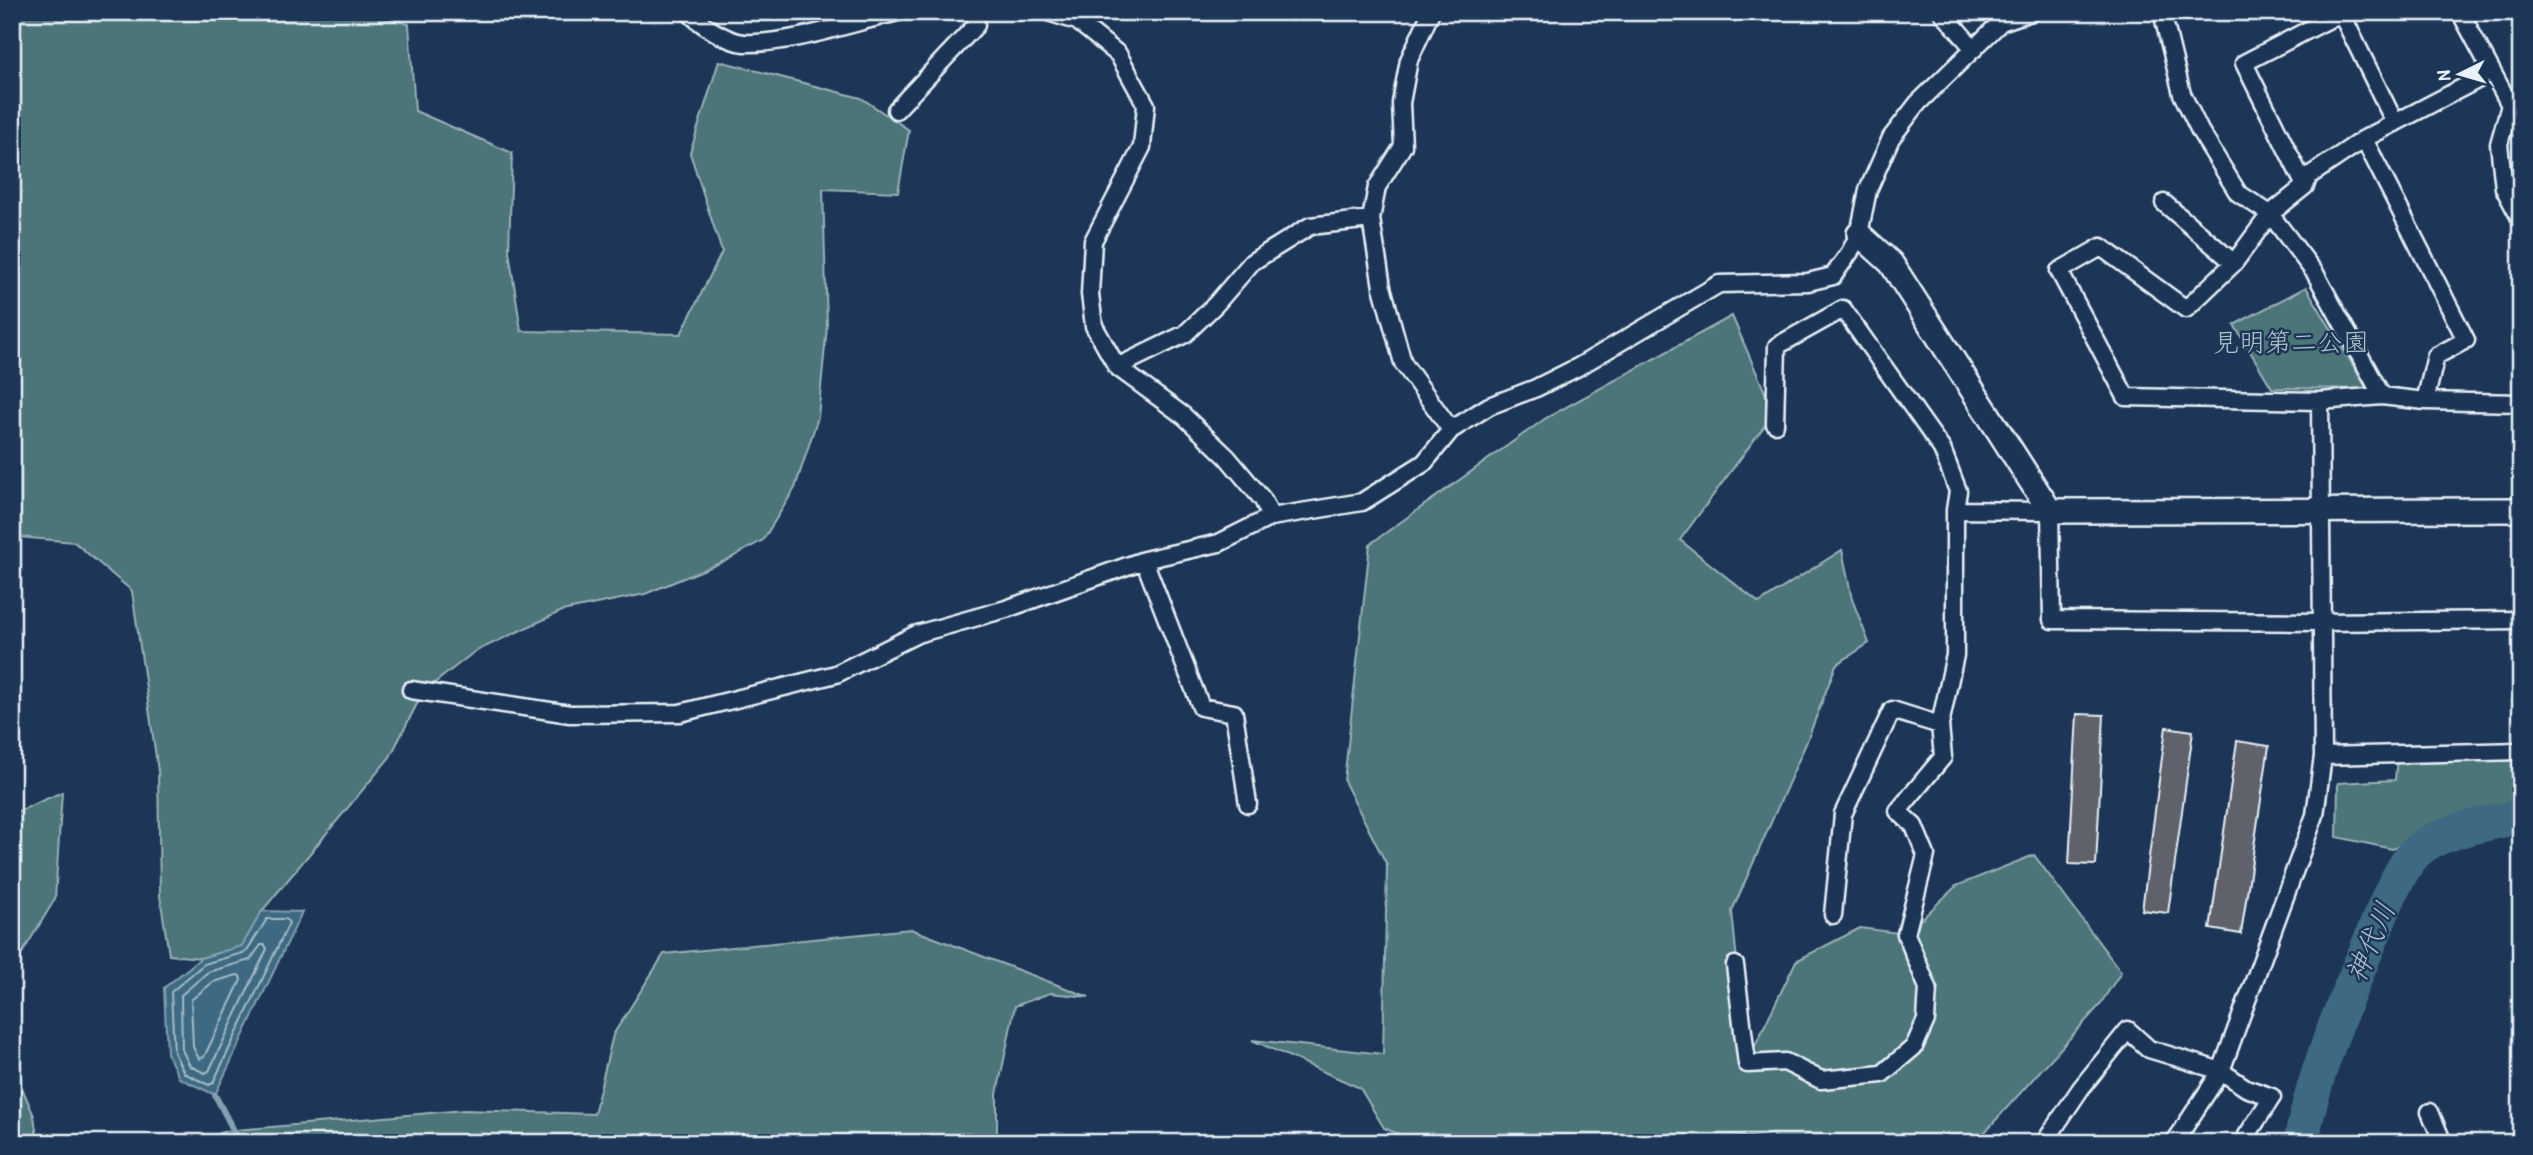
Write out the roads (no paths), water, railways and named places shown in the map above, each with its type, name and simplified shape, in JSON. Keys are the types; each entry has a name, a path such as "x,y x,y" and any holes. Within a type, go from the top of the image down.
{"street":[{"path":"689,12 699,24 742,43 789,38 898,12"},
{"path":"896,110 976,25 975,12"},
{"path":"1048,12 1077,21 1118,54 1146,106 1142,147 1093,241 1090,294 1094,326 1117,367 1184,416 1227,457 1263,500 1271,517"},
{"path":"1430,12 1409,60 1401,103 1403,146 1377,187 1371,219 1382,287 1403,363 1451,430"},
{"path":"1942,12 1973,48"},
{"path":"411,690 570,714 680,713 836,674 917,634 1006,610 1144,560 1219,543 1271,517 1362,502 1424,463 1451,430 1489,406 1536,388 1578,367 1719,284 1808,282 1833,276 1859,234 1868,190 1891,138 1918,103 2001,22 2031,12"},
{"path":"2162,12 2182,94 2200,131 2238,193 2270,214 2315,273 2382,396"},
{"path":"2460,12 2510,104 2499,144 2504,188 2521,220"},
{"path":"2305,186 2244,62 2341,13 2395,123"},
{"path":"2487,63 2481,78 2364,139 2309,176 2305,186 2270,214 2234,263 2186,309 2101,247 2059,271 2126,397 2320,401 2382,396 2425,401 2521,403"},
{"path":"2364,139 2466,340 2436,356 2425,401"},
{"path":"2164,203 2234,263"},
{"path":"1117,367 1185,334 1216,304 1252,262 1310,226 1371,219"},
{"path":"1859,234 1891,263 2050,511 2052,620 2521,620"},
{"path":"1735,965 1747,1064 1785,1062 1821,1080 1882,1074 1914,1047 1926,1020 1928,988 1906,934 1926,855 1914,826 1898,811 1943,757 1940,724 1955,655 1955,510 1958,491 1942,449 1843,309 1777,346 1775,424"},
{"path":"2174,1143 2221,1071 2315,815 2323,756 2320,401"},
{"path":"1955,510 2521,510"},
{"path":"1144,560 1201,707 1234,713 1248,804"},
{"path":"1833,915 1843,814 1892,710 1940,724"},
{"path":"2323,756 2521,751"},
{"path":"2045,1143 2081,1088 2128,1030 2148,1049 2221,1071 2246,1088 2272,1097 2242,1143"},
{"path":"2430,1112 2443,1143"}],"water":[{"path":"262,911 302,912 215,1095 179,1078 167,1053 164,988 201,958 242,946"}],"waterway":[{"name":"神代川","path":"2301,1143 2331,1038 2385,904 2410,859 2426,844 2438,838 2521,816"},
{"path":"215,1095 240,1143"},
{"path":"419,1143 431,1140 538,1143"}],"park label":[{"name":"見明第二公園","path":"2291,341"}]}
